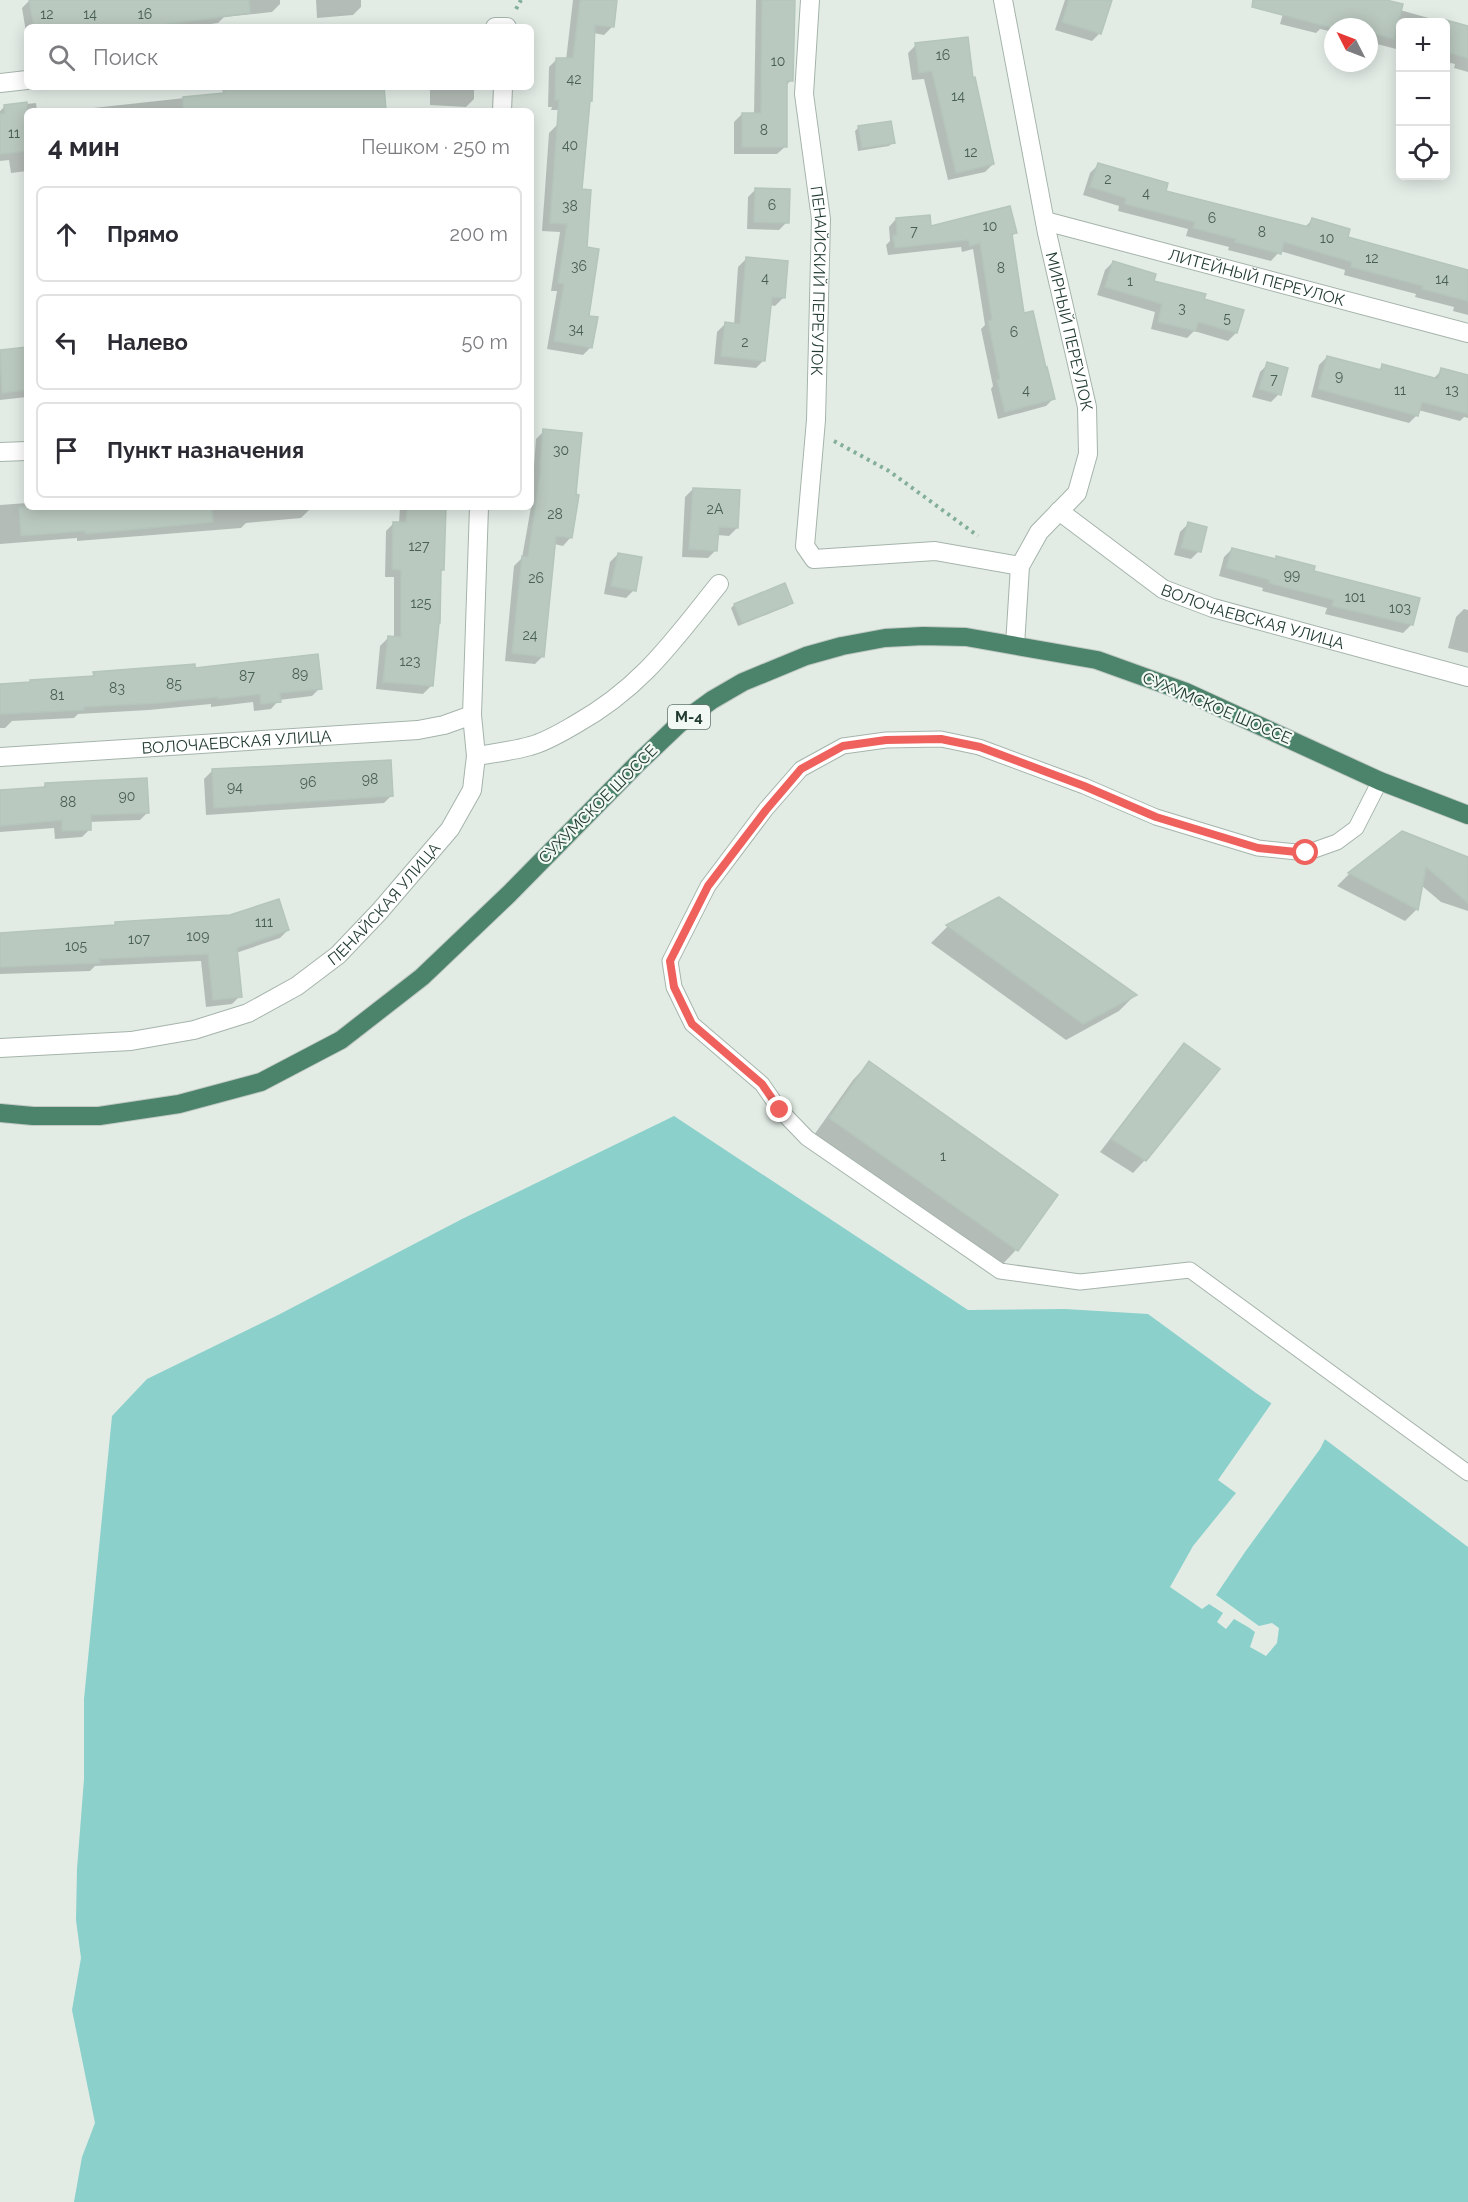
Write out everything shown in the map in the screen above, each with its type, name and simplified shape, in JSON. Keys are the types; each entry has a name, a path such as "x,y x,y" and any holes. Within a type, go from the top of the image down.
{"highway":[{"name":"СУХУМСКОЕ ШОССЕ","path":"0,1113 33,1116 99,1116 179,1104 261,1082 341,1040 422,977 509,894 679,724 712,700 743,682 806,656 842,646 885,638 966,637 1096,660 1186,692 1380,781 1468,815"}],"street":[{"name":"ПЕНАЙСКИЙ ПЕРЕУЛОК","path":"810,0 804,94 820,219 815,430 805,546 814,559 935,551 1020,566"},
{"name":"МИРНЫЙ ПЕРЕУЛОК","path":"1003,0 1045,221 1087,407 1088,454 1077,493 1039,531 1020,566 1015,645"},
{"path":"0,83 24,80"},
{"path":"502,108 503,90"},
{"name":"ЛИТЕЙНЫЙ ПЕРЕУЛОК","path":"1045,221 1468,333"},
{"path":"0,452 24,451"},
{"name":"ПЕНАЙСКАЯ УЛИЦА","path":"0,1048 131,1041 194,1030 248,1013 297,986 338,955 379,912 450,829 472,790 476,756 472,714 479,510"},
{"name":"ВОЛОЧАЕВСКАЯ УЛИЦА","path":"1059,511 1163,589 1213,608 1468,677"},
{"path":"476,756 532,746 562,732 617,698 644,675 663,654 719,584"},
{"name":"ВОЛОЧАЕВСКАЯ УЛИЦА","path":"0,757 418,730 444,725 472,714"}],"lane":[{"path":"1380,781 1356,828 1337,842 1306,853 1258,848 1156,817 1084,786 970,745 941,739 886,740 843,746 801,769 766,810 708,886 670,961 674,987 692,1024 762,1084 780,1110 807,1138 1000,1271 1080,1282 1190,1270 1468,1473"}],"path":[{"path":"815,430 889,471 983,539"}],"water":[{"path":"674,1116 968,1310 1065,1309 1148,1314 1256,1393 1326,1440 1468,1547 1468,2202 74,2202 82,2157 95,2123 72,2010 81,1958 76,1920 77,1869 84,1779 84,1699 112,1416 147,1379 280,1314 462,1219"}],"pier":[{"path":"1273,1401 1326,1437 1320,1449 1216,1595 1259,1626 1272,1623 1279,1628 1277,1643 1266,1656 1250,1647 1255,1632 1234,1619 1226,1629 1217,1622 1223,1613 1209,1604 1202,1609 1170,1587 1193,1546 1236,1493 1218,1480"}],"building":[{"path":"29,0 249,0 250,13 168,24 33,24"},
{"path":"580,0 617,0 614,27 595,25 592,101 590,101 582,189 591,190 587,247 599,249 589,316 598,317 592,348 554,341 564,284 558,283 567,224 550,223 559,100 555,100 556,58 573,58"},
{"path":"762,0 795,0 793,81 787,81 787,147 742,147 742,113 761,113"},
{"path":"1069,0 1112,0 1101,34 1062,22"},
{"path":"1253,0 1386,0 1403,4 1399,18 1396,18 1394,39 1378,35 1378,18 1324,18 1324,26 1252,7"},
{"path":"1450,21 1468,26 1468,58 1450,53"},
{"path":"968,37 973,78 975,77 994,164 956,173 932,71 919,73 915,43"},
{"path":"223,90 384,90 386,108 183,108 183,97 224,93"},
{"path":"27,102 27,108 24,108 24,151 0,154 0,114 5,114 4,105"},
{"path":"891,121 895,143 862,148 858,126"},
{"path":"1098,163 1168,183 1166,191 1309,227 1312,218 1350,229 1348,237 1468,270 1468,301 1422,289 1423,286 1351,267 1352,262 1284,242 1281,254 1193,228 1195,222 1125,204 1126,198 1090,187"},
{"path":"755,188 790,189 789,223 754,222"},
{"path":"1010,206 1017,233 1012,234 1024,313 1033,311 1055,399 1005,412 997,380 1000,379 988,321 992,320 980,243 970,246 968,240 895,248 893,236 897,235 896,218 930,215 931,226"},
{"path":"746,257 788,261 785,298 772,297 765,361 721,356 725,322 740,324"},
{"path":"1113,261 1156,274 1154,281 1206,294 1204,299 1244,310 1237,333 1198,322 1196,331 1158,322 1162,304 1105,287"},
{"path":"24,347 24,390 2,393 0,350"},
{"path":"1327,356 1381,370 1382,364 1438,379 1441,368 1468,375 1468,414 1422,402 1418,416 1318,389"},
{"path":"1267,362 1288,368 1281,395 1259,389"},
{"path":"543,429 582,433 576,494 579,495 572,538 556,536 544,657 512,653 522,556 528,557 541,467"},
{"path":"693,488 740,490 738,528 719,527 717,551 689,549"},
{"path":"19,507 24,507 24,510 212,510 213,522 85,534 85,531 21,536"},
{"path":"407,510 446,510 444,570 441,570 440,623 433,686 383,682 388,636 401,637 401,570 392,569 393,522 406,522"},
{"path":"1188,522 1207,527 1201,552 1181,548"},
{"path":"1232,548 1315,566 1314,571 1420,598 1413,625 1332,606 1334,600 1269,583 1270,580 1226,568"},
{"path":"618,553 642,557 636,591 611,586"},
{"path":"785,583 793,603 742,623 734,604"},
{"path":"318,654 322,689 280,693 281,702 261,704 260,694 218,699 218,697 84,707 84,710 0,714 0,684 94,676 93,672 195,664 195,668"},
{"path":"391,760 393,796 214,808 212,769"},
{"path":"147,778 149,813 91,815 91,830 62,831 62,820 0,826 0,790 45,787 45,783"},
{"path":"1402,831 1468,857 1468,903 1426,867 1418,910 1348,873"},
{"path":"999,897 1137,995 1083,1024 946,925"},
{"path":"279,899 289,930 237,948 242,997 213,1000 208,954 99,959 100,963 0,967 0,933 115,925 115,922 230,915"},
{"path":"1184,1043 1220,1069 1146,1161 1111,1139"},
{"path":"869,1061 1058,1195 1018,1251 829,1118"}],"route":[{"path":"780,1110 762,1084 692,1024 674,987 670,961 708,886 766,810 801,769 843,746 886,740 941,739 980,747 1084,786 1156,817 1258,848 1306,853"}]}
